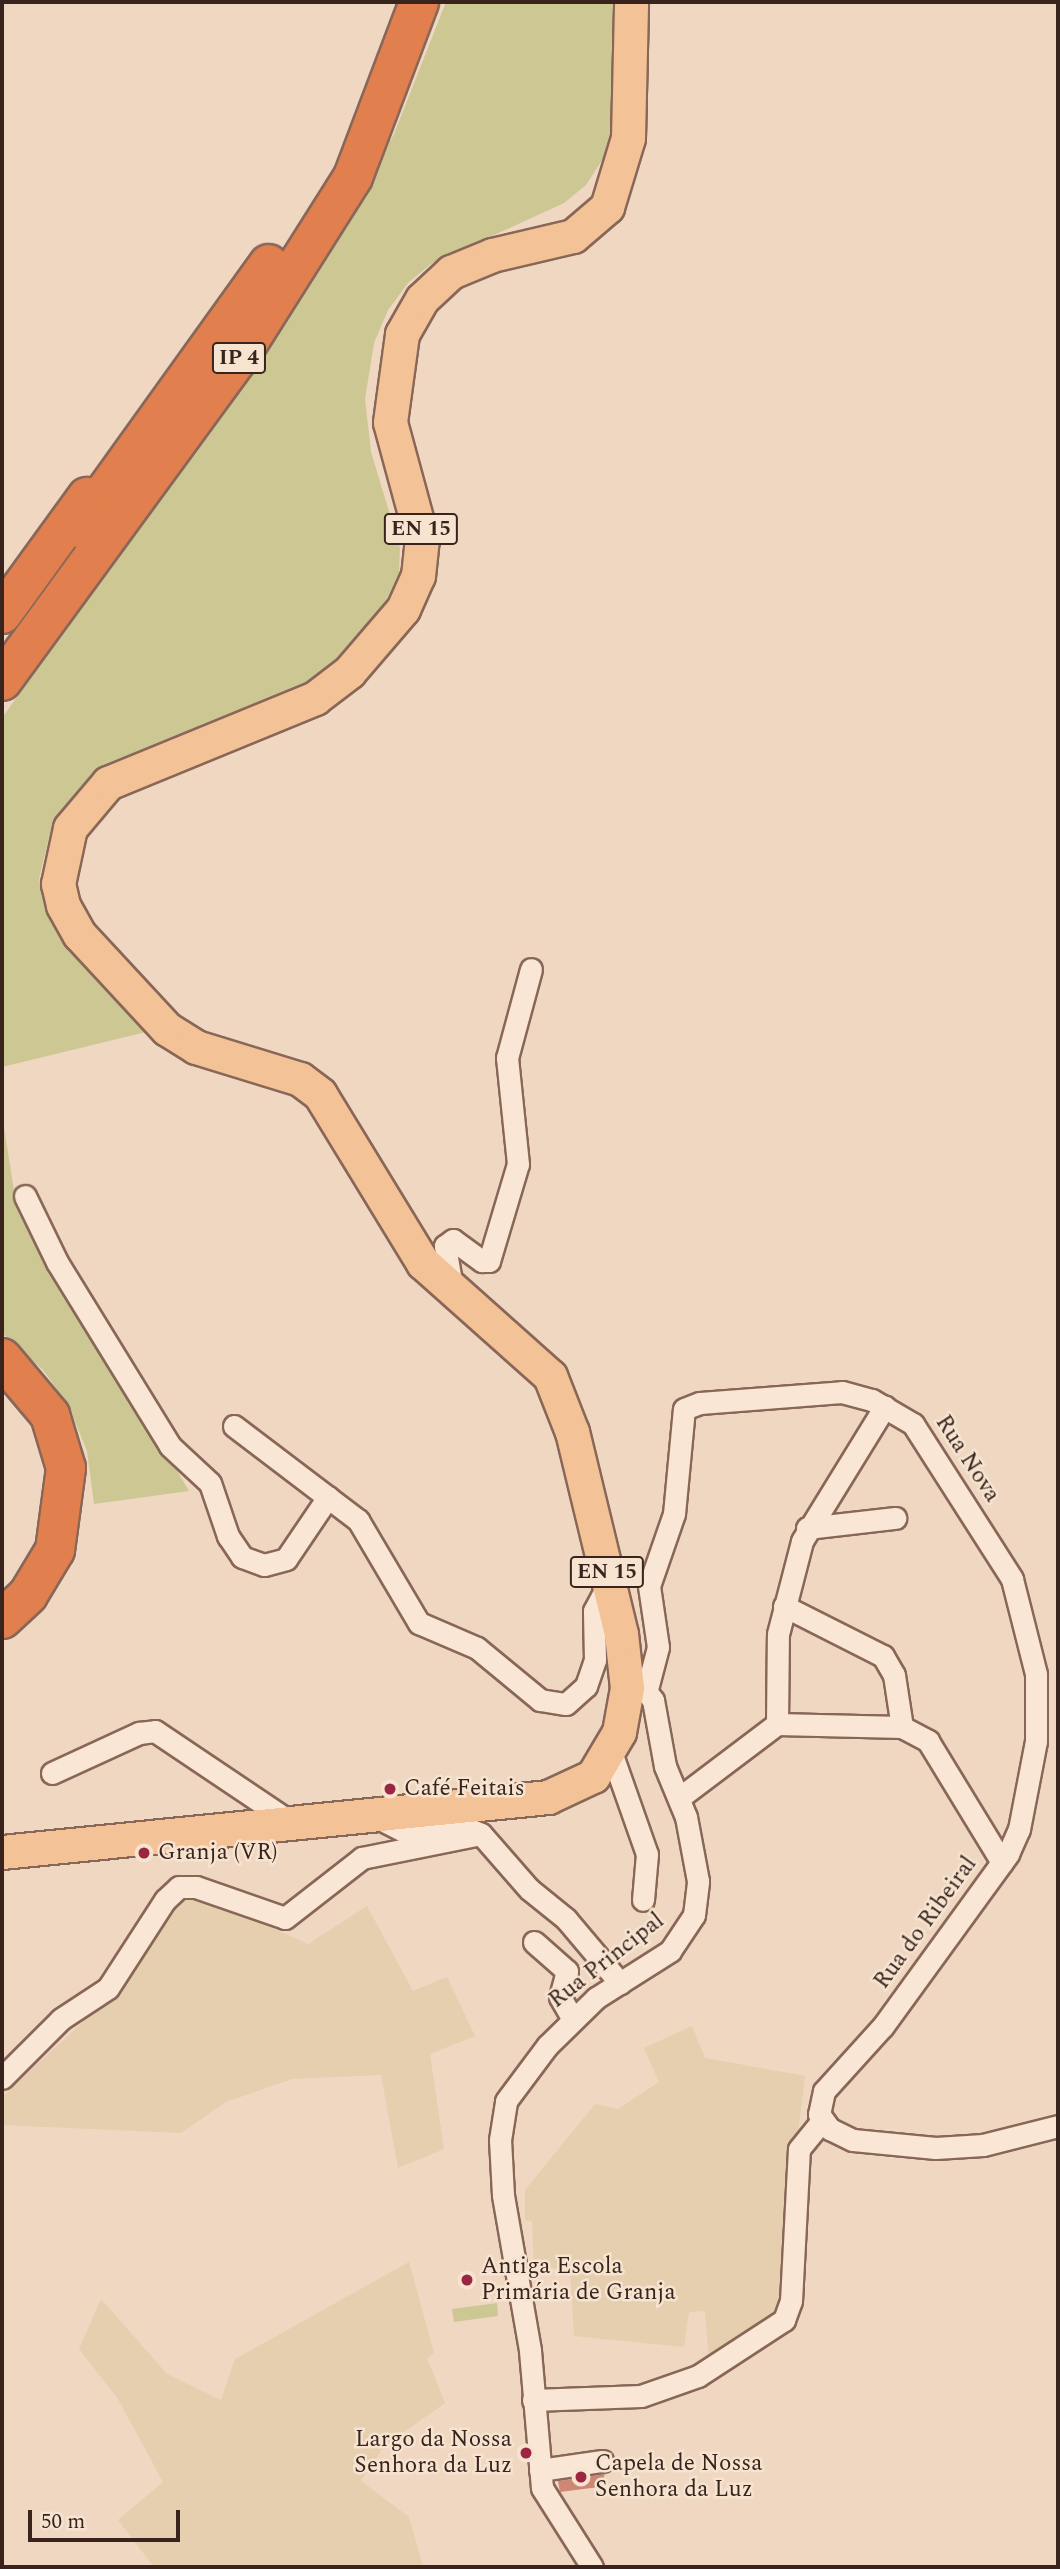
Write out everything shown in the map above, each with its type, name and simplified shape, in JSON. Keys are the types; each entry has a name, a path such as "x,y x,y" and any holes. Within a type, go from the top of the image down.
{"highway":[{"name":"IP 4","path":"2,638 337,169 401,2"},
{"name":"IP 4","path":"2,681 238,359 353,177 419,2"},
{"path":"2,614 245,298"},
{"path":"2,1358 50,1415 55,1550 28,1595 2,1619"},
{"path":"2,1390 33,1434 53,1470 32,1545 2,1589"}],"main road":[{"name":"EN 15","path":"2,1852 560,1794 593,1776 611,1752 637,1681 555,1386 525,1349 454,1292 398,1229 344,1125 320,1094 288,1074 185,1042 117,978 63,905 58,872 71,828 99,790 125,773 272,719 322,694 358,662 403,609 421,567 422,540 390,422 402,334 422,299 451,272 492,255 573,236 607,207 628,138 631,2"}],"street":[{"path":"454,1292 445,1246 453,1240 478,1259 489,1261 518,1164 507,1058 531,969"},
{"path":"25,1196 57,1262 170,1446 210,1483 228,1536 242,1557 264,1565 286,1559 328,1497"},
{"name":"Rua Nova","path":"637,1681 658,1647 649,1586 674,1514 684,1409 700,1403 832,1392 885,1406 919,1431 1003,1560 1016,1590 1036,1674 1038,1725 1017,1837 1002,1862"},
{"path":"777,1724 778,1634 783,1606 807,1528 885,1406"},
{"path":"234,1426 363,1526 419,1623 477,1648 525,1691 549,1704 573,1700 591,1678 594,1611 610,1581"},
{"path":"807,1528 895,1518"},
{"path":"679,1798 777,1724 902,1727 894,1675 883,1656 783,1606"},
{"name":"Rua Principal","path":"592,2567 547,2500 540,2470 533,2400 502,2184 501,2125 511,2091 572,2018 670,1951 694,1915 697,1872 679,1798 665,1766 637,1681"},
{"name":"Rua do Ribeiral","path":"822,2120 818,2108 824,2091 883,2026 1002,1862 928,1741 902,1727"},
{"path":"52,1773 155,1731 292,1823"},
{"path":"611,1752 647,1854 643,1900"},
{"path":"372,1815 407,1833 460,1828 481,1834 620,1983"},
{"path":"2,2078 61,2019 108,1988 164,1900 179,1887 196,1887 285,1918 362,1858 481,1834"},
{"path":"534,1941 567,1971 559,1993 572,2018"},
{"path":"533,2400 641,2396 698,2375 784,2320 791,2301 799,2149 822,2120 853,2140 936,2148 983,2145 1058,2126"},
{"path":"540,2470 602,2461"}],"shaded area":[{"path":"446,2 616,2 615,121 608,151 586,185 564,203 431,264 408,283 388,310 374,343 365,399 371,452 400,548 399,573 381,611 320,681 85,786 51,829 39,879 51,920 150,1031 2,1067 2,718 312,281 394,134"},
{"path":"2,1115 15,1197 189,1491 94,1504 87,1451 68,1405 43,1370 2,1333"},
{"path":"195,1894 308,1944 367,1906 413,1991 447,1977 475,2036 430,2054 444,2149 398,2168 381,2075 292,2079 226,2102 181,2133 2,2125 2,2097 100,2006 180,1895"},
{"path":"692,2026 705,2058 805,2076 791,2190 787,2308 709,2361 705,2311 689,2312 684,2347 574,2336 570,2268 534,2268 532,2221 525,2220 525,2190 595,2104 618,2109 659,2082 644,2048"},
{"path":"409,2262 434,2353 427,2358 445,2403 384,2446 361,2481 409,2517 423,2567 154,2567 118,2520 163,2482 118,2399 79,2349 101,2299 167,2374 221,2400 235,2359"},
{"path":"497,2303 498,2316 454,2322 452,2309"}],"building":[{"path":"605,2474 599,2487 560,2492 558,2481"}],"place":[{"name":"Café Feitais","path":"390,1789"},
{"name":"Granja (VR)","path":"144,1853"},
{"name":"Antiga Escola Primária de Granja","path":"467,2280"},
{"name":"Largo da Nossa Senhora da Luz","path":"526,2453"},
{"name":"Capela de Nossa Senhora da Luz","path":"581,2477"}]}
